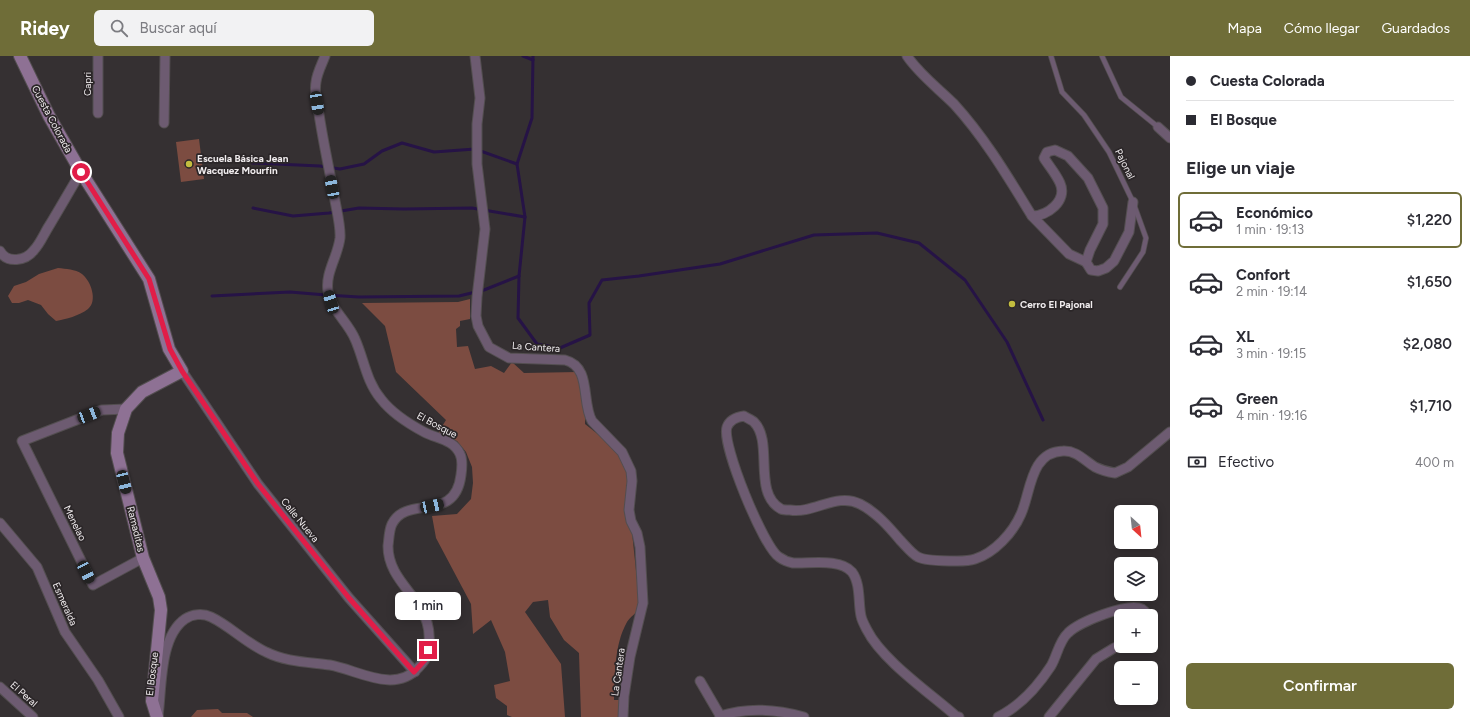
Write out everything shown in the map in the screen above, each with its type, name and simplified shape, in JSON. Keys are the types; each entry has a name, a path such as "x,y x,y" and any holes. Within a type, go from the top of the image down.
{"street":[{"name":"Cuesta Colorada","path":"20,56 49,116 81,172 149,279 170,349 182,371"},
{"name":"Capri","path":"98,56 98,112"},
{"path":"164,123 165,56"},
{"name":"El Bosque","path":"157,717 164,653 178,625 187,617 197,614 209,616 267,653 287,659 334,666 386,680 404,678 414,672 425,660 428,650 429,638 427,623 421,608 396,575 388,555 388,541 391,526 397,517 406,512 442,504 452,498 460,487 463,466 462,460 461,455 454,445 444,439 425,433 398,415 382,401 372,387 355,338 331,302 327,289 330,272 340,239 337,214 317,103 316,81 326,56"},
{"name":"La Cantera","path":"475,56 480,98 477,124 477,164 485,229 477,297 476,316 478,326 489,347 508,358 565,360 571,362 577,367 582,377 588,415 622,452 631,471 632,481 629,510 631,521 637,533 640,547 643,603 630,657 623,717"},
{"path":"907,56 915,67 954,104 994,153 1032,216 1068,254 1086,262 1090,270 1098,271 1106,268 1114,261 1129,232 1133,202"},
{"path":"1158,127 1170,138"},
{"path":"1032,216 1040,216 1055,207 1062,194 1060,184 1044,158 1047,152 1055,150 1068,156 1088,178 1103,208 1103,224 1090,250 1086,262"},
{"path":"0,251 9,259 15,260 22,259 35,250 81,172"},
{"name":"Calle Nueva","path":"182,371 258,484 349,598 414,672"},
{"name":"Ramaditas","path":"157,717 152,700 161,610 159,596 143,558 117,452 118,432 126,409 142,392 182,371"},
{"name":"Menelao","path":"126,409 102,410 22,441 93,585 143,558"},
{"path":"959,717 896,665 873,642 861,616 858,588 852,572 842,566 826,563 792,563 777,556 766,541 737,475 728,447 727,428 730,422 734,418 744,416 754,422 762,434 766,486 772,501 782,509 796,511 830,502 848,500 860,503 873,513 918,557 947,561 973,560 992,551 1007,536 1021,514 1036,468 1048,455 1064,451 1079,455 1095,466 1115,473 1128,468 1170,432"},
{"name":"Esmeralda","path":"0,523 37,567 65,632 98,680 119,717"},
{"path":"1130,609 1140,609"},
{"path":"998,717 1014,709 1032,690 1051,665 1067,634 1080,624 1114,612"},
{"path":"1049,717 1096,659 1114,648"},
{"path":"700,681 721,716 736,711 756,709 775,710 804,717"},
{"name":"El Peral","path":"0,688 33,717"}],"lane":[{"name":"Pajonal","path":"1051,56 1062,92 1084,115 1109,152 1133,202 1146,238 1143,252 1120,287"},
{"path":"1102,56 1121,97 1158,127"}],"shaded area":[{"path":"199,139 204,179 181,182 176,142"},
{"path":"58,268 76,271 82,274 88,281 92,291 93,301 88,309 77,315 56,321 41,305 28,300 19,303 12,303 8,296 14,286 26,282 39,274"},
{"path":"470,299 470,319 460,321 460,326 456,329 457,347 468,346 475,369 491,366 504,373 512,362 524,373 578,372 586,394 585,424 629,459 636,474 630,513 640,609 627,622 617,650 614,700 623,700 620,717 581,717 579,653 564,640 550,617 548,600 533,602 525,612 561,664 565,717 512,717 507,715 507,706 496,698 494,685 510,681 505,652 491,620 473,634 471,604 436,538 432,516 457,514 471,499 473,483 472,467 466,452 457,441 438,433 446,420 396,372 385,326 362,303 458,302"},
{"path":"218,709 222,713 247,713 253,717 191,717 197,710"}],"waterway":[{"path":"523,56 533,60"},
{"path":"533,56 532,118 517,164 525,217 519,276 518,318 537,344 560,348 590,335 589,303 602,280 720,264 814,235 877,233 919,243 965,280 1007,342 1043,420"},
{"path":"252,163 320,166 340,169 364,164 382,151 402,143 434,152 475,149 517,164"},
{"path":"253,208 293,216 329,213 359,208 472,208 525,217"},
{"path":"212,296 290,292 359,297 459,296 484,290 519,276"}],"place":[{"name":"Escuela Básica Jean Wacquez Mourfin","path":"189,164"},
{"name":"Cerro El Pajonal","path":"1012,304"}],"route":[{"path":"81,172 149,279 170,349 182,371 258,484 349,598 414,672 425,660 428,650"}]}
